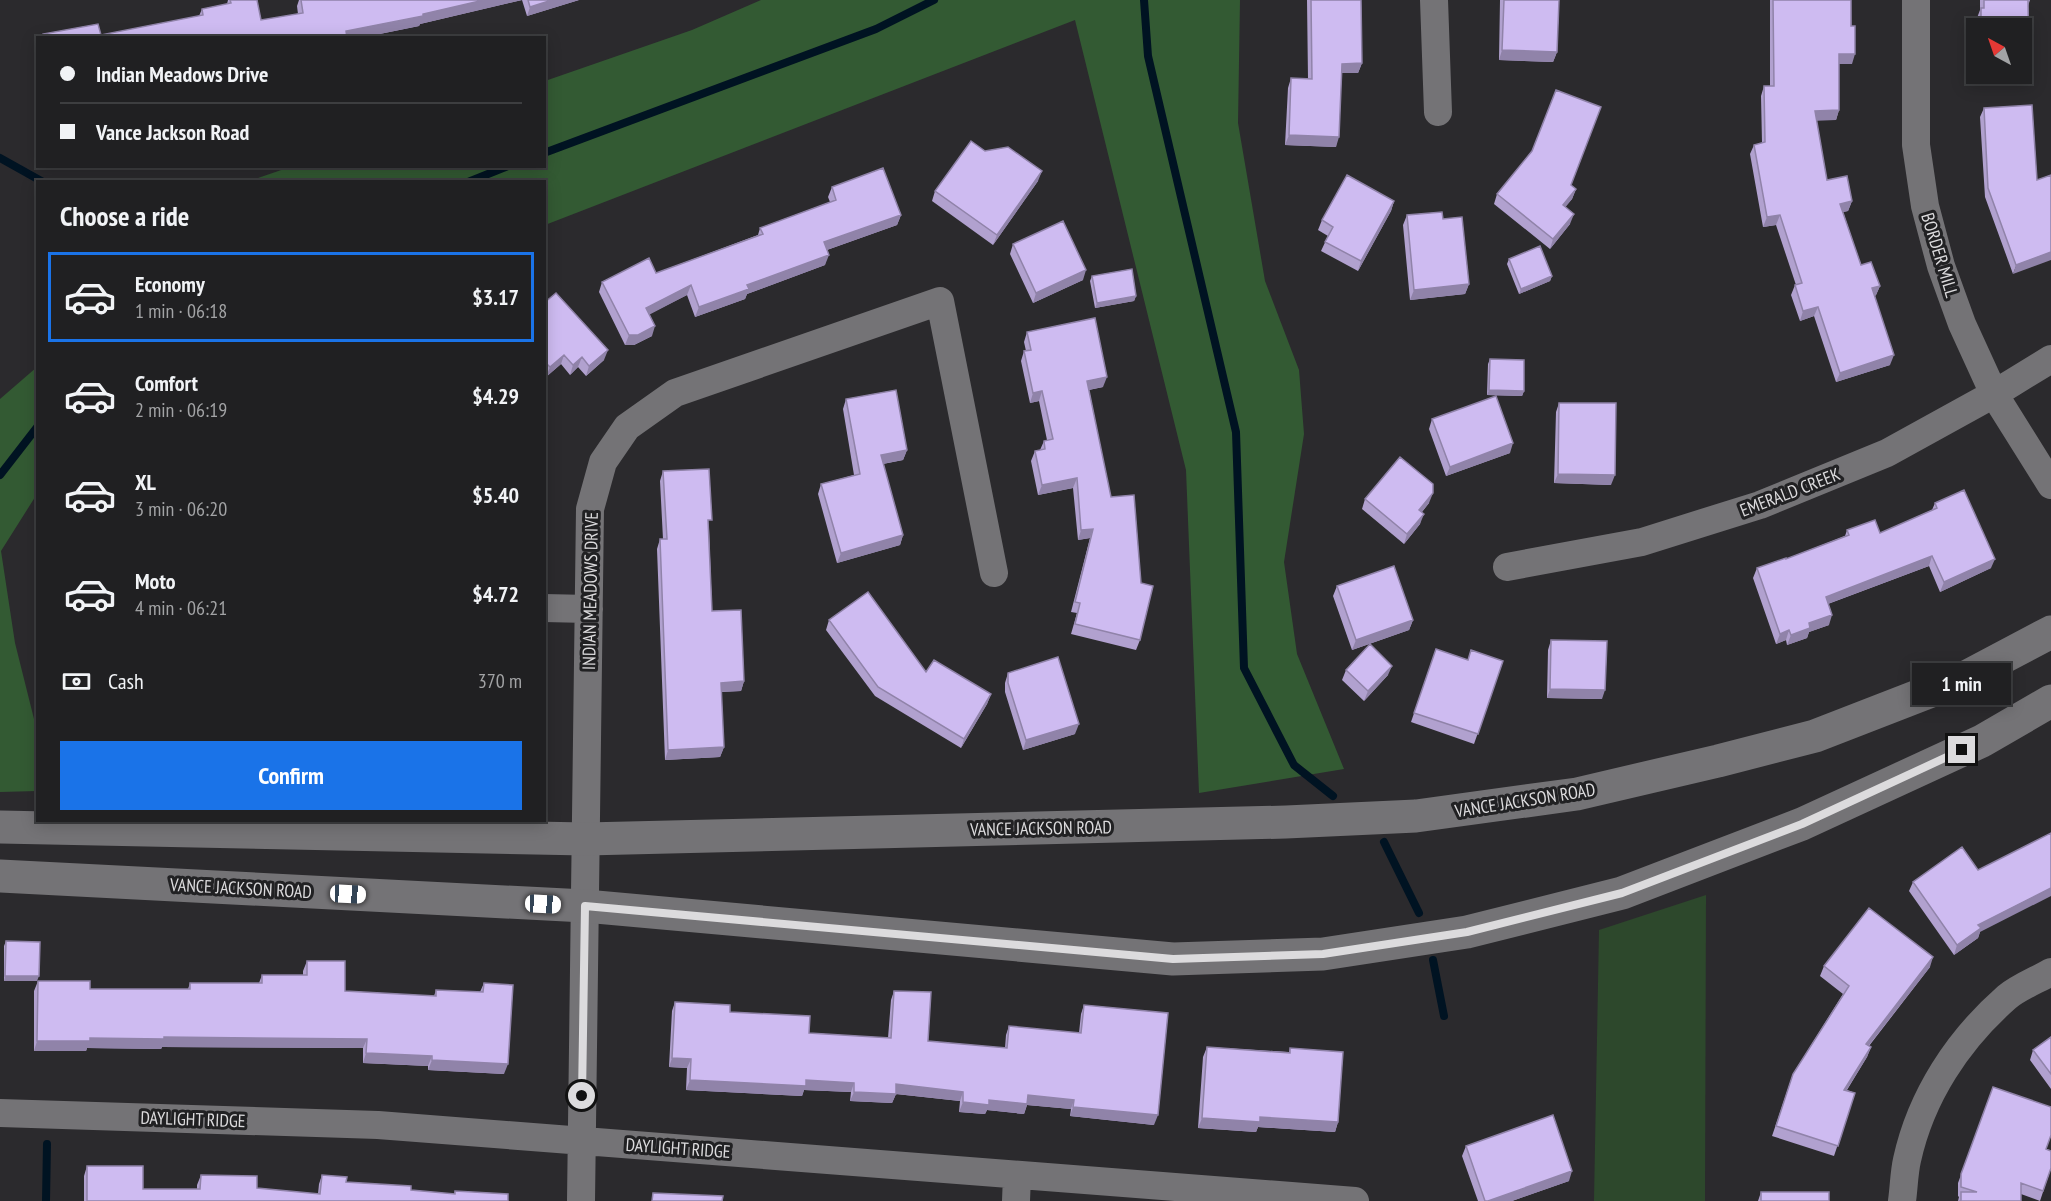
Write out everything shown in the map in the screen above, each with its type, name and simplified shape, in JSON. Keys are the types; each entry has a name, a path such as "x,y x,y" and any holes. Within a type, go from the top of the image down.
{"main road":[{"name":"VANCE JACKSON ROAD","path":"0,827 586,839 1286,822 1416,816 1577,794 1815,736 1962,679 2051,632"},
{"name":"VANCE JACKSON ROAD","path":"0,876 585,906 1173,959 1323,954 1467,932 1622,893 1802,824 1982,741 2051,701"}],"street":[{"path":"1434,0 1438,112"},
{"name":"BORDER MILL","path":"1916,0 1916,145 1925,206 1941,266 1962,324 1994,394 2051,485"},
{"name":"INDIAN MEADOWS DRIVE","path":"580,1201 590,509 603,462 627,427 675,393 940,301 994,573"},
{"name":"EMERALD CREEK","path":"1507,567 1642,542 1760,505 1887,453 1994,394 2051,359"},
{"path":"546,608 589,609"},
{"path":"1902,1201 1907,1161 1923,1108 1950,1060 2008,996 2051,972"},
{"name":"DAYLIGHT RIDGE","path":"0,1113 378,1125 582,1141 1017,1188 1355,1201"}],"green space":[{"path":"761,0 1240,0 1238,123 1265,281 1299,370 1304,434 1284,562 1297,654 1344,769 1199,793 1186,470 1075,20 546,225 546,180 256,180 287,168 546,168 546,81 692,30"},
{"path":"36,368 36,496 1,551 15,643 36,727 36,791 0,792 0,399"},
{"path":"1706,895 1705,1201 1594,1201 1599,930"}],"building":[{"path":"230,0 257,0 261,20 303,13 301,0 484,0 423,14 423,16 346,31 347,36 44,36 43,34 98,24 101,35 203,15 202,9 231,3"},
{"path":"528,0 552,0 530,7"},
{"path":"1311,0 1361,0 1362,63 1342,64 1339,137 1289,135 1291,78 1312,79"},
{"path":"1504,0 1559,0 1557,52 1502,50"},
{"path":"1773,0 1851,0 1851,26 1855,26 1855,54 1839,54 1839,110 1815,111 1827,180 1847,176 1852,201 1840,204 1861,265 1871,262 1880,286 1872,288 1894,355 1840,373 1818,307 1803,311 1795,285 1802,283 1780,215 1767,217 1754,145 1765,142 1764,86 1774,86"},
{"path":"1984,0 2028,0 2028,18 1981,18 1981,8 1984,8"},
{"path":"1556,90 1601,107 1571,185 1576,189 1563,205 1574,214 1553,239 1497,194 1532,151"},
{"path":"2032,105 2037,180 2051,175 2051,252 2016,265 1988,188 1984,108"},
{"path":"971,141 985,151 1008,147 1042,171 997,235 935,191"},
{"path":"883,168 901,215 824,242 829,255 747,285 749,289 699,307 691,285 646,308 655,326 638,335 629,335 602,282 649,258 656,273 763,234 760,228 836,200 832,187"},
{"path":"1347,175 1394,201 1361,261 1325,242 1333,227 1322,220"},
{"path":"1442,212 1443,219 1462,217 1469,284 1414,290 1407,215"},
{"path":"1063,221 1086,270 1036,293 1013,244"},
{"path":"1540,246 1552,276 1521,289 1509,259"},
{"path":"1132,269 1136,296 1097,303 1092,276"},
{"path":"556,293 608,350 589,366 582,357 573,365 564,355 550,367 546,363 546,301"},
{"path":"1095,318 1107,377 1087,381 1111,497 1134,495 1141,583 1153,586 1140,640 1075,624 1080,603 1075,602 1093,529 1081,530 1077,478 1042,485 1035,451 1045,449 1044,441 1053,439 1042,391 1033,393 1024,351 1031,350 1027,332"},
{"path":"1490,359 1524,360 1524,391 1489,390"},
{"path":"896,390 907,450 881,455 903,535 841,553 821,484 860,474 846,399"},
{"path":"1496,396 1513,443 1450,467 1432,419"},
{"path":"1559,403 1616,403 1615,475 1558,474"},
{"path":"1400,457 1433,484 1433,493 1419,510 1424,514 1407,534 1365,499"},
{"path":"709,469 712,520 708,520 712,611 741,610 744,681 721,683 724,747 668,750 660,539 667,539 663,471"},
{"path":"1964,490 1995,559 1944,582 1932,556 1826,597 1832,615 1809,623 1810,628 1791,635 1789,630 1780,634 1757,568 1849,535 1847,530 1875,520 1880,533 1937,508 1935,503"},
{"path":"1394,566 1413,620 1356,640 1337,586"},
{"path":"868,592 926,672 934,660 991,694 964,739 878,687 829,620"},
{"path":"1551,640 1607,641 1605,690 1550,689"},
{"path":"1370,644 1392,666 1368,691 1346,670"},
{"path":"1436,649 1468,660 1471,650 1503,661 1478,734 1414,713"},
{"path":"1058,657 1079,724 1026,740 1008,683 1008,673"},
{"path":"2051,833 2051,888 1978,925 1981,928 1957,945 1913,882 1962,847 1978,870"},
{"path":"1869,908 1933,957 1866,1044 1871,1047 1844,1090 1855,1093 1838,1146 1776,1126 1793,1074 1849,986 1824,966"},
{"path":"6,941 40,942 39,976 5,976"},
{"path":"307,961 345,961 345,991 436,996 436,990 483,992 484,983 513,985 508,1064 432,1060 432,1056 366,1053 367,1039 164,1037 164,1039 90,1038 90,1041 37,1041 38,981 90,981 90,989 190,989 190,983 262,983 262,975 307,975"},
{"path":"894,991 931,992 928,1041 1007,1048 1009,1026 1081,1033 1084,1005 1168,1013 1158,1115 1073,1107 1074,1100 1028,1095 1027,1104 989,1100 989,1105 963,1102 963,1092 896,1084 896,1094 854,1092 854,1083 806,1080 806,1086 690,1080 691,1059 672,1058 675,1002 730,1005 730,1012 810,1016 809,1033 891,1038"},
{"path":"2051,1037 2051,1074 2033,1050"},
{"path":"1207,1047 1290,1053 1290,1048 1343,1052 1338,1122 1260,1117 1260,1122 1202,1118"},
{"path":"1993,1087 2051,1107 2051,1135 2046,1149 2051,1151 2051,1168 2043,1191 2021,1183 2021,1201 1961,1201 1961,1192 1977,1192 1961,1187 1961,1174"},
{"path":"1553,1115 1572,1171 1485,1201 1466,1146"},
{"path":"87,1166 143,1166 143,1189 200,1189 201,1175 257,1176 257,1188 320,1194 322,1175 347,1177 346,1182 411,1186 411,1190 455,1194 455,1191 508,1194 508,1201 87,1201"},
{"path":"1761,1192 1829,1192 1829,1201 1761,1201"},
{"path":"653,1193 723,1196 722,1201 652,1201"}],"waterway":[{"path":"546,152 876,29 934,0"},
{"path":"1144,0 1148,56 1236,432 1244,668 1294,765 1333,796"},
{"path":"0,158 39,180"},
{"path":"473,180 503,168"},
{"path":"0,475 36,429"},
{"path":"1384,842 1419,913"},
{"path":"1433,960 1444,1016"},
{"path":"46,1201 47,1144"}],"route":[{"path":"582,1096 585,906 1173,959 1323,954 1467,932 1622,893 1802,824 1962,750"}]}
